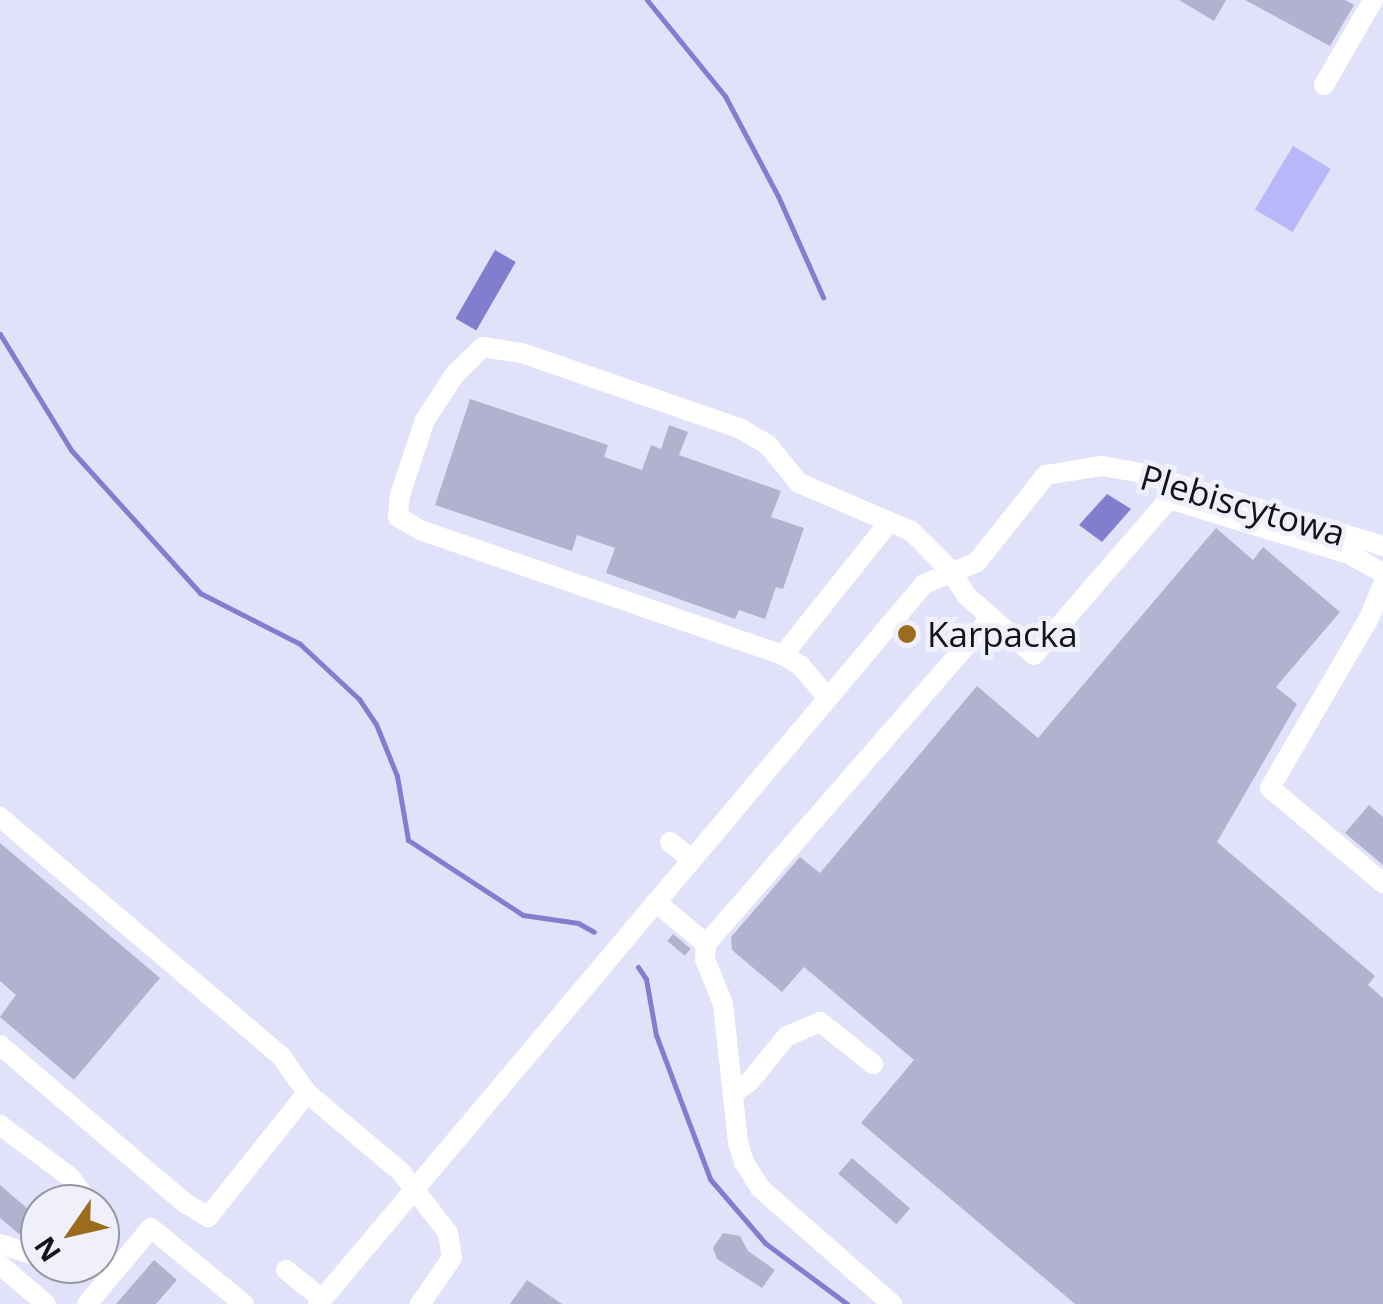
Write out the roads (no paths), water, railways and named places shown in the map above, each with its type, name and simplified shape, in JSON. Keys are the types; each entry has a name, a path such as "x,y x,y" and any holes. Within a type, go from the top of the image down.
{"street":[{"path":"1324,85 1373,0"},
{"path":"828,698 800,665 784,655 420,530 398,517 400,495 426,420 454,374 483,348 522,353 739,428 768,445 799,483 910,531 950,570 967,596 1034,655 1168,499 1349,554 1383,573"},
{"name":"Plebiscytowa","path":"950,570 977,562 1046,474 1102,466 1140,473 1383,546"},
{"path":"784,655 889,522"},
{"path":"286,1270 320,1302 924,584 950,570"},
{"path":"1383,585 1368,620 1270,788 1383,883"},
{"path":"892,1304 760,1188 738,1143 723,1004 706,958 706,944 990,618"},
{"path":"0,817 281,1056 307,1093 388,1159 448,1233 452,1258 420,1304"},
{"path":"670,842 692,860"},
{"path":"656,902 706,944"},
{"path":"733,1093 750,1081 787,1036 820,1022 873,1064"},
{"path":"0,1045 185,1203 208,1217 307,1093"},
{"path":"0,1125 75,1184"},
{"path":"88,1304 151,1228 244,1304"},
{"path":"0,1265 46,1304"}],"waterway":[{"path":"647,0 725,96 778,196 823,297"},
{"path":"0,334 71,450 200,593 300,644 359,699 376,724 397,776 408,840 523,915 578,923 594,932"},
{"path":"638,967 646,979 656,1035 710,1179 765,1243 847,1304"}],"place":[{"name":"Karpacka","path":"907,634"}]}
